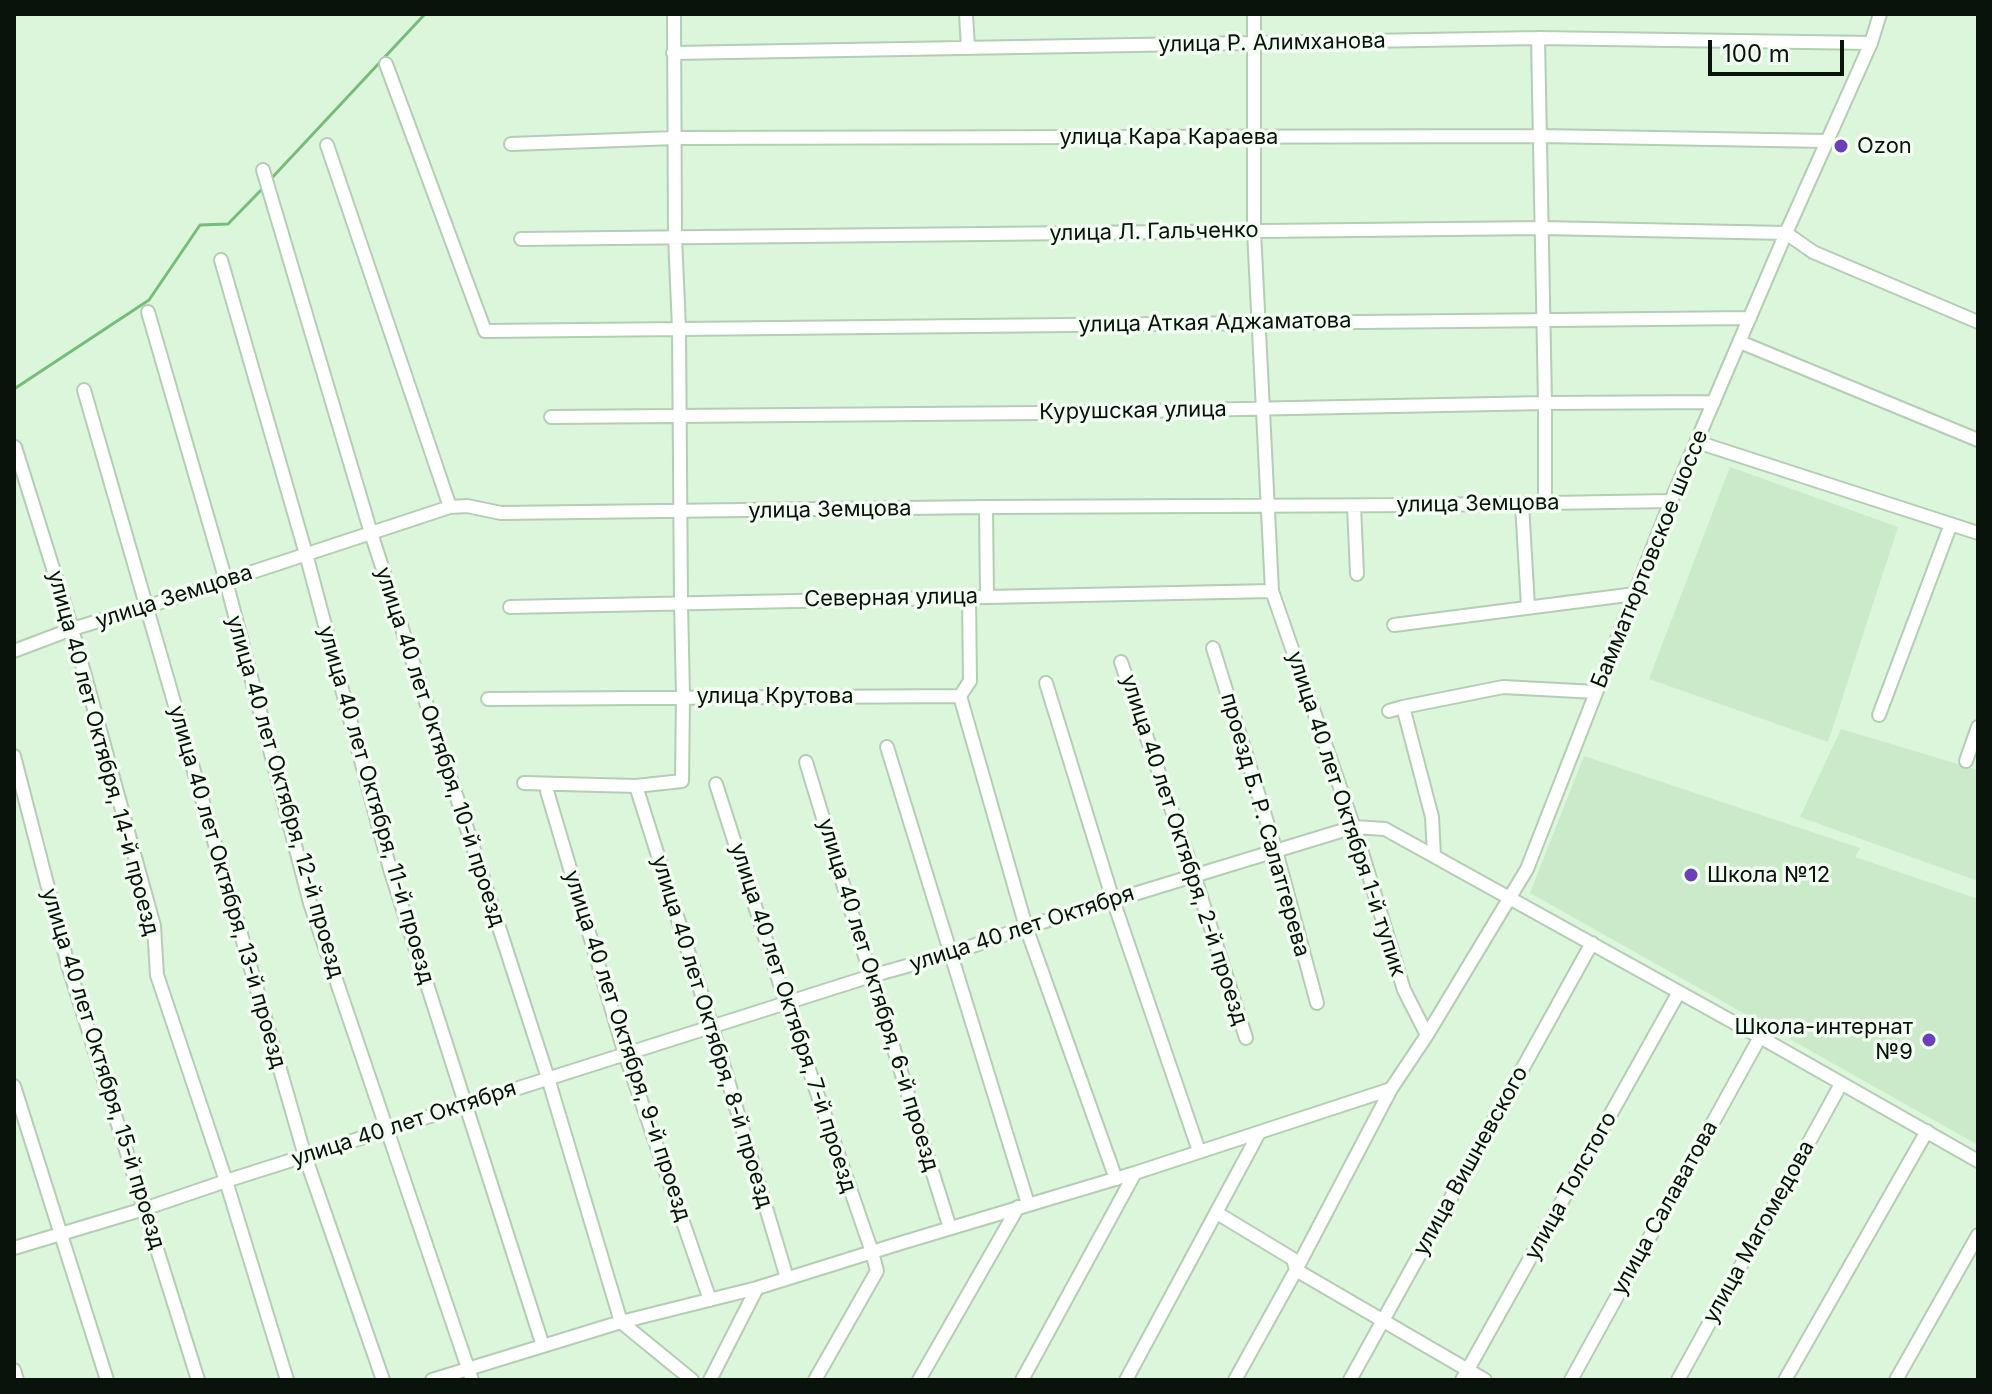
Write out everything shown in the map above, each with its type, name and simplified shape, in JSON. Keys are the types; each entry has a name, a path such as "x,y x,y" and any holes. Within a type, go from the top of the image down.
{"street":[{"path":"524,783 636,786 682,781 674,14"},
{"path":"966,14 968,48"},
{"name":"улица 40 лет Октября 1-й тупик","path":"1254,14 1254,231 1272,591 1354,827 1404,990 1427,1035"},
{"name":"Бамматюртовское шоссе","path":"1235,1380 1391,1089 1527,869 1671,501 1871,43 1880,14"},
{"path":"1538,38 1545,503"},
{"name":"улица Р. Алимханова","path":"673,53 1538,38 1871,43"},
{"name":"улица Аткая Аджаматова","path":"386,64 485,331 1750,318"},
{"name":"улица Кара Караева","path":"511,144 675,138 1253,136 1540,136 1827,141"},
{"path":"327,145 450,507"},
{"name":"улица 40 лет Октября, 10-й проезд","path":"263,170 371,533 548,1078 621,1322"},
{"name":"улица Л. Гальченко","path":"521,239 1542,228 1786,233"},
{"path":"1786,233 1813,252 1978,322"},
{"name":"улица 40 лет Октября, 11-й проезд","path":"221,260 306,554 390,869 543,1346"},
{"name":"улица 40 лет Октября, 12-й проезд","path":"148,312 226,581 310,903 469,1375"},
{"path":"1740,342 1978,440"},
{"name":"улица 40 лет Октября, 13-й проезд","path":"84,390 305,1156 383,1380"},
{"name":"Курушская улица","path":"551,417 1026,414 1714,402"},
{"path":"1697,442 1978,533"},
{"name":"улица 40 лет Октября, 14-й проезд","path":"15,447 72,629 154,926 157,975 226,1181 287,1380"},
{"name":"улица Земцова","path":"14,651 72,629 450,507 467,506 501,513 1671,501"},
{"path":"1522,504 1528,607"},
{"path":"1354,506 1357,574"},
{"path":"986,507 987,596"},
{"path":"1879,715 1951,524"},
{"name":"Северная улица","path":"510,607 1272,591"},
{"path":"1394,625 1635,594"},
{"path":"969,597 970,681 960,696 1026,927 1116,1179"},
{"name":"проезд Б. Р. Салатгерева","path":"1213,648 1276,851 1317,1003"},
{"name":"улица 40 лет Октября, 2-й проезд","path":"1121,662 1246,1038"},
{"path":"1046,683 1113,900 1199,1151"},
{"path":"1389,711 1503,687 1596,692"},
{"name":"улица Крутова","path":"488,699 960,696"},
{"path":"1403,707 1432,817 1434,856"},
{"path":"1966,761 1978,727"},
{"path":"887,747 1023,1206 919,1380"},
{"name":"улица 40 лет Октября, 15-й проезд","path":"14,756 68,965 198,1380"},
{"name":"улица 40 лет Октября, 6-й проезд","path":"806,762 950,1228"},
{"name":"улица 40 лет Октября, 7-й проезд","path":"716,784 786,1003 872,1252"},
{"name":"улица 40 лет Октября, 8-й проезд","path":"636,786 787,1278"},
{"name":"улица 40 лет Октября, 9-й проезд","path":"547,791 625,1054 710,1300"},
{"name":"улица 40 лет Октября","path":"14,1248 871,976 950,954 1026,927 1354,827 1385,829 1978,1161"},
{"name":"улица Вишневского","path":"1350,1380 1592,943"},
{"name":"улица Толстого","path":"1465,1375 1679,992"},
{"name":"улица Салаватова","path":"1571,1380 1760,1037"},
{"name":"улица Магомедова","path":"1678,1380 1841,1084"},
{"path":"14,1086 107,1380"},
{"path":"432,1380 469,1375 543,1346 621,1322 757,1288 1116,1179 1391,1089"},
{"path":"1785,1380 1927,1131"},
{"path":"1126,1380 1259,1133"},
{"path":"1022,1380 1135,1173"},
{"path":"1217,1213 1293,1259 1296,1270 1383,1321 1465,1375 1485,1380"},
{"path":"1896,1380 1978,1235"},
{"path":"815,1380 877,1271 872,1252"},
{"path":"710,1380 757,1288"},
{"path":"621,1322 692,1380"},
{"path":"14,1370 17,1380"}],"shaded area":[{"path":"1730,467 1898,527 1828,742 1649,679"},
{"path":"1841,729 1978,770 1978,881 1800,817"},
{"path":"1584,756 1860,848 1855,857 1978,899 1978,1145 1530,893"}],"waterway":[{"path":"269,181 425,14"},
{"path":"14,389 149,300 200,225 228,224 264,187"}],"place":[{"name":"Ozon","path":"1841,146"},
{"name":"Школа №12","path":"1691,875"},
{"name":"Школа-интернат №9","path":"1929,1040"}]}
